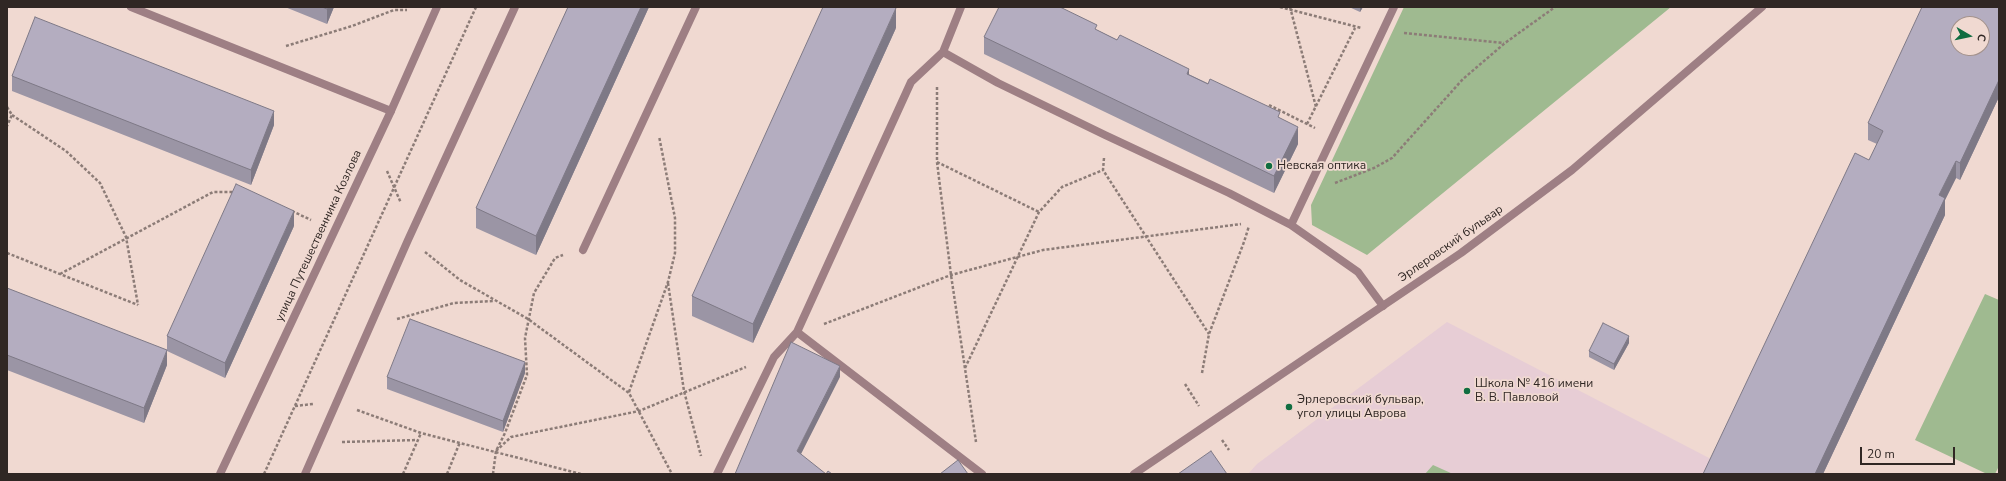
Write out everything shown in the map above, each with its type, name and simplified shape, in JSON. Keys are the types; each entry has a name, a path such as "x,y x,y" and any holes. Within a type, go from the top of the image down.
{"street":[{"path":"131,7 391,110"},
{"name":"улица Путешественника Козлова","path":"220,474 391,110 437,7"},
{"path":"305,474 369,328 515,7"},
{"path":"583,250 696,7"},
{"path":"717,474 774,356 797,332 911,82 944,52 961,7"},
{"path":"1291,225 1394,7"},
{"name":"Эрлеровский бульвар","path":"1134,474 1461,253 1572,170 1762,7"},
{"path":"944,52 998,83 1104,135 1229,193 1291,225 1358,272 1383,306"},
{"path":"797,332 981,473"}],"path":[{"path":"254,56 352,26 394,10 407,10 404,7"},
{"path":"264,474 476,7"},
{"path":"1280,7 1291,8 1355,28 1505,43"},
{"path":"1308,188 1338,183 1374,168 1392,158 1463,79 1505,43 1555,7"},
{"path":"1291,8 1316,107"},
{"path":"1307,124 1355,28"},
{"path":"944,52 937,80 937,162 951,275 981,473"},
{"path":"629,393 668,282 675,253 675,218 652,101"},
{"path":"1269,105 1333,137"},
{"path":"7,107 12,115 66,151 100,183 126,237 138,305 7,253"},
{"path":"7,126 12,115"},
{"path":"1104,135 1103,170 1209,334"},
{"path":"937,162 1039,212"},
{"path":"386,168 395,186 403,208"},
{"path":"965,369 1039,212 1062,187 1103,170"},
{"path":"60,274 126,237 213,192 241,192"},
{"path":"290,211 311,220"},
{"path":"797,332 828,324 951,275 1043,250 1250,223 1209,334 1202,373"},
{"path":"493,474 496,452 505,433 527,374 526,338 528,319 534,294 555,258 583,250"},
{"path":"424,251 460,280 494,301 528,319 629,393 672,474"},
{"path":"668,282 684,391 702,459"},
{"path":"369,328 432,308 454,303 494,301"},
{"path":"496,452 511,437 638,410 774,356"},
{"path":"295,406 318,404"},
{"path":"356,410 421,433 581,474"},
{"path":"403,474 421,433"},
{"path":"319,443 417,440"},
{"path":"447,474 460,442"}],"shaded area":[{"name":"Школа № 416 имени В. В. Павловой","path":"1447,322 1711,459 1704,474 1248,474 1257,464"}],"green space":[{"path":"1404,7 1671,7 1367,255 1312,225 1311,205"},
{"path":"1985,294 1999,300 1999,466 1995,474 1987,474 1915,440"},
{"path":"1433,465 1453,474 1425,474"}],"building":[{"path":"568,7 641,7 536,236 476,208"},
{"path":"823,7 896,8 753,324 692,296"},
{"path":"999,7 1060,7 1097,25 1095,29 1117,40 1120,35 1189,69 1187,74 1208,84 1210,79 1280,112 1278,117 1298,127 1274,176 984,37"},
{"path":"1922,7 1999,7 1999,80 1960,163 1956,161 1939,195 1945,198 1815,474 1703,474 1855,153 1869,160 1883,131 1868,123"},
{"path":"35,17 274,111 251,170 12,76"},
{"path":"236,184 294,211 225,363 167,336"},
{"path":"7,288 167,350 144,408 7,355"},
{"path":"410,319 525,362 503,421 387,377"},
{"path":"1603,323 1629,336 1614,364 1589,351"},
{"path":"791,342 840,366 797,451 826,474 735,474"},
{"path":"1211,451 1227,474 1178,474"},
{"path":"958,460 968,474 940,474"}],"place":[{"name":"Невская оптика","path":"1269,166"},
{"name":"Школа № 416 имени В. В. Павловой","path":"1467,391"},
{"name":"Эрлеровский бульвар, угол улицы Аврова","path":"1289,407"}]}
